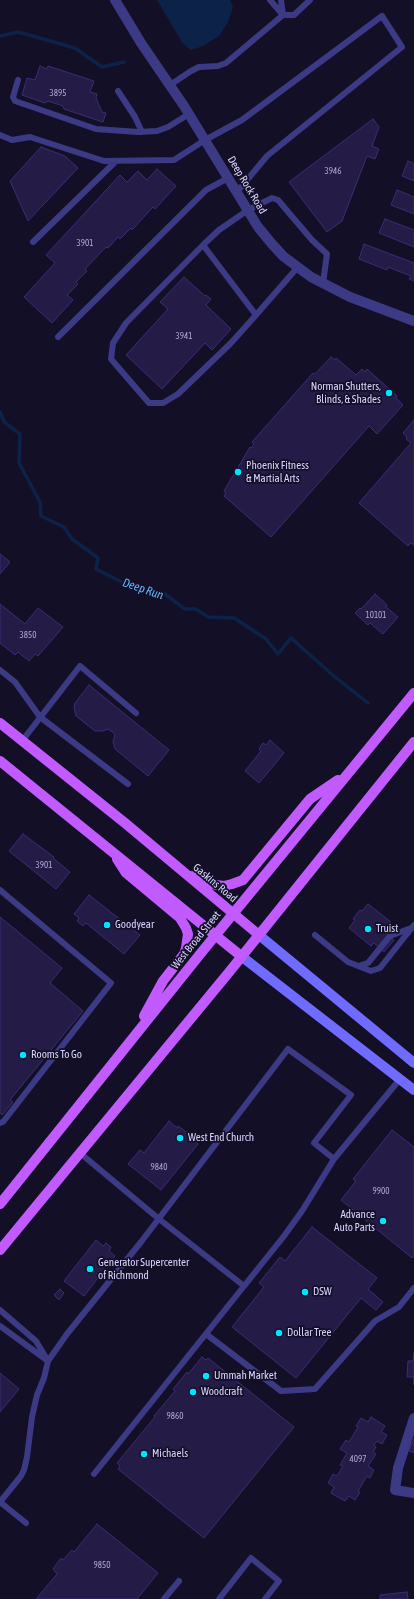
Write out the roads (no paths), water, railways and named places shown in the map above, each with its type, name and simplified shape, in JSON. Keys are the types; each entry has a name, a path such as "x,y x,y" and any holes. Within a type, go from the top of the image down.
{"main road":[{"name":"West Broad Street","path":"0,1204 131,1039 347,773 414,693"},
{"name":"Gaskins Road","path":"0,723 186,874 414,1063"},
{"path":"0,1250 259,935 414,742"},
{"path":"0,761 241,956 414,1090"},
{"path":"186,874 216,885 224,886 243,880 310,799 347,773"},
{"path":"110,850 126,873 180,918 188,934 184,954 163,980 131,1039"}],"street":[{"name":"Deep Rock Road","path":"116,0 142,43 189,114 258,227 272,244 297,268 323,284 350,297 414,322"},
{"path":"414,1418 398,1468 395,1490 414,1493"}],"lane":[{"path":"270,0 283,15"},
{"path":"281,0 283,15"},
{"path":"170,85 199,67 226,64 283,15 294,15 310,0"},
{"path":"0,135 12,140 30,137 104,161 174,160 205,140 242,120 382,16 402,47 267,156 237,192"},
{"path":"18,80 13,97 18,103 96,129 142,132 157,131 168,127 189,114"},
{"path":"118,91 142,132"},
{"path":"33,242 116,161"},
{"path":"58,337 206,190 228,178"},
{"path":"297,268 231,343 178,394 163,403 149,403 111,359 113,343 126,323 203,245 219,230 248,210 272,198 278,200 312,240 327,254 323,284"},
{"path":"203,245 256,315"},
{"path":"22,741 80,666 136,713"},
{"path":"0,670 15,682 40,717 128,784"},
{"path":"0,890 111,983 3,1122 0,1123"},
{"path":"358,966 368,963 390,936 413,927"},
{"path":"315,935 348,962 371,971 380,968 413,927"},
{"path":"26,1523 0,1502 24,1470 37,1394 44,1378 48,1361 67,1334 159,1219 288,1049 351,1095 314,1143 334,1159"},
{"path":"94,1474 284,1236 302,1211 334,1159 400,1079"},
{"path":"80,1153 159,1219 244,1286"},
{"path":"206,1334 281,1391 314,1389 375,1321 399,1307 414,1288"},
{"path":"0,1310 36,1341 48,1361"},
{"path":"0,1326 48,1361"},
{"path":"219,1599 251,1558 279,1581 265,1599"},
{"path":"164,1599 179,1581"}],"water":[{"path":"157,0 230,0 233,7 228,22 219,36 203,46 191,50 183,44"}],"waterway":[{"path":"0,36 18,32 75,48 102,67 124,62"},
{"name":"Deep Run","path":"0,412 4,422 20,434 19,463 40,502 41,516 64,527 72,539 98,558 96,569 122,582 165,594 185,609 196,609 208,617 234,618 266,639 278,654 291,638 335,677 368,703"}],"place":[{"name":"Norman Shutters, Blinds, & Shades","path":"389,393"},
{"name":"Phoenix Fitness & Martial Arts","path":"238,472"},
{"name":"Goodyear","path":"107,925"},
{"name":"Truist","path":"368,929"},
{"name":"Rooms To Go","path":"23,1055"},
{"name":"West End Church","path":"180,1138"},
{"name":"Advance Auto Parts","path":"383,1221"},
{"name":"Generator Supercenter of Richmond","path":"90,1269"},
{"name":"DSW","path":"305,1292"},
{"name":"Dollar Tree","path":"279,1333"},
{"name":"Ummah Market","path":"206,1376"},
{"name":"Woodcraft","path":"193,1392"},
{"name":"Michaels","path":"144,1454"}]}
